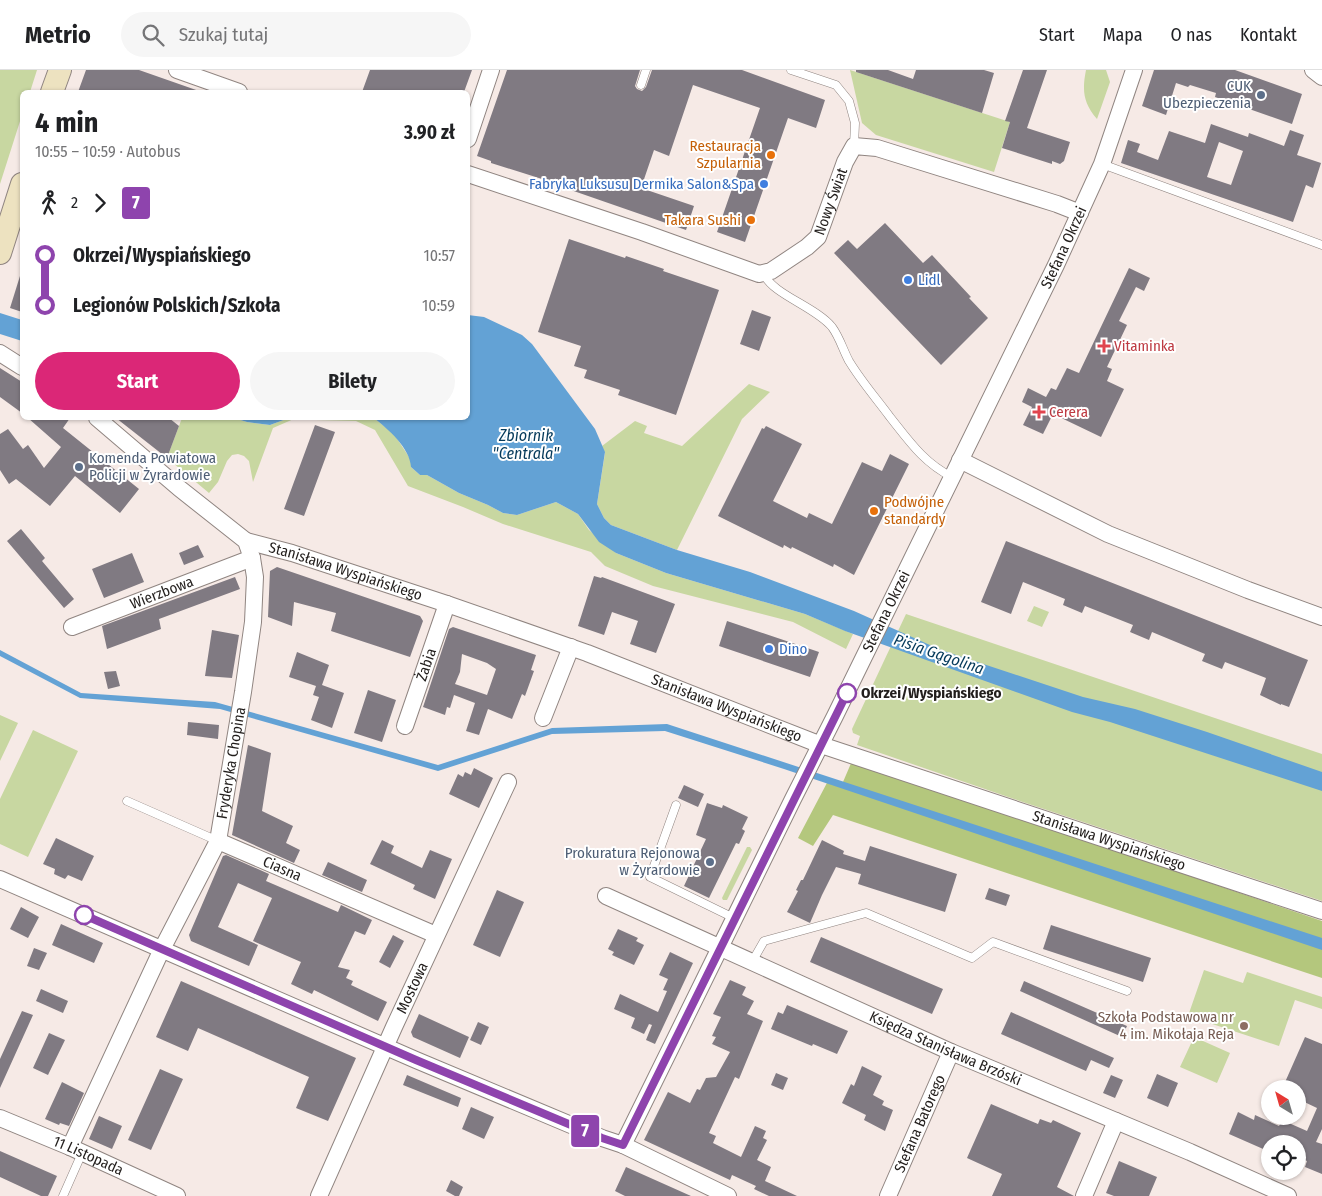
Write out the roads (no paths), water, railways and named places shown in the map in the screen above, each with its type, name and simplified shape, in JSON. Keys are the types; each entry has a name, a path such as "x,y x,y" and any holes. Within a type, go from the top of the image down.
{"street":[{"path":"53,90 60,70"},
{"path":"177,70 233,90"},
{"path":"470,133 490,70"},
{"name":"Stefana Okrzei","path":"623,1145 884,617 1080,213 1102,164 1134,70"},
{"path":"1313,70 1322,77"},
{"path":"854,146 877,148 1057,204 1080,213"},
{"name":"Nowy Świat","path":"764,274 807,247 818,237 845,162 854,146"},
{"path":"470,175 729,262 755,273 764,274"},
{"path":"0,253 20,190"},
{"path":"0,353 20,365"},
{"path":"99,420 179,488 246,540"},
{"path":"960,460 1108,534 1248,590 1322,617"},
{"name":"Fryderyka Chopina","path":"76,1150 162,949 218,841 253,622 255,577 252,558 246,540"},
{"name":"Stanisława Wyspiańskiego","path":"246,540 292,553 447,604 571,647 817,752 1322,911"},
{"name":"Wierzbowa","path":"72,627 252,558"},
{"name":"Żabia","path":"405,726 447,604"},
{"path":"544,718 571,647"},
{"name":"Mostowa","path":"319,1196 385,1046 508,782"},
{"name":"Ciasna","path":"218,841 436,936"},
{"path":"2,885 162,949 385,1046 602,1138 623,1145 728,1196"},
{"name":"Księdza Stanisława Brzóski","path":"606,896 951,1052 1288,1196"},
{"name":"Stefana Batorego","path":"888,1196 951,1052"},
{"name":"11 Listopada","path":"0,1118 177,1196"},
{"path":"1084,1196 1116,1121"}],"lane":[{"path":"640,85 646,70"},
{"path":"791,70 836,85 849,101 855,123 854,146"},
{"path":"1102,164 1322,245"},
{"path":"764,274 769,283 814,311 832,326 848,359 866,387 912,447 938,470 952,477"},
{"name":"Ciasna","path":"127,801 218,841"},
{"path":"676,805 650,876 734,918"},
{"path":"752,962 764,941 866,913 972,958 993,942 1127,991"},
{"path":"63,1196 76,1150"}],"water":[{"path":"0,313 20,319 20,340 0,334"},
{"path":"470,315 484,317 522,335 532,344 595,429 605,452 597,504 604,518 611,525 677,550 750,572 854,611 941,650 1083,697 1135,709 1207,732 1322,772 1322,791 1110,722 1072,712 845,631 805,614 666,573 616,553 599,542 578,514 556,502 517,515 503,513 459,493 427,475 420,475 411,467 410,460 403,446 376,420 470,420"},
{"path":"240,420 284,420 270,425"},
{"path":"0,650 81,693 215,702 438,765 552,728 667,724 1322,938 1322,950 784,769 665,731 552,734 438,771 220,709 80,698 0,656"}],"place":[{"name":"CUK Ubezpieczenia","path":"1261,95"},
{"name":"Restauracja Szpularnia","path":"771,155"},
{"name":"Fabryka Luksusu Dermika Salon&Spa","path":"764,184"},
{"name":"Takara Sushi","path":"751,220"},
{"name":"Lidl","path":"908,280"},
{"name":"Vitaminka","path":"1104,346"},
{"name":"Cerera","path":"1039,412"},
{"name":"Komenda Powiatowa Policji w Żyrardowie","path":"79,467"},
{"name":"Podwójne standardy","path":"874,511"},
{"name":"Dino","path":"769,649"},
{"name":"Okrzei/Wyspiańskiego","path":"847,693"},
{"name":"Prokuratura Rejonowa w Żyrardowie","path":"710,862"},
{"name":"Szkoła Podstawowa nr 4 im. Mikołaja Reja","path":"1244,1026"}],"water label":[{"name":"Zbiornik \"Centrala\"","path":"526,444"},
{"name":"Pisia Gągolina","path":"939,654"}]}
